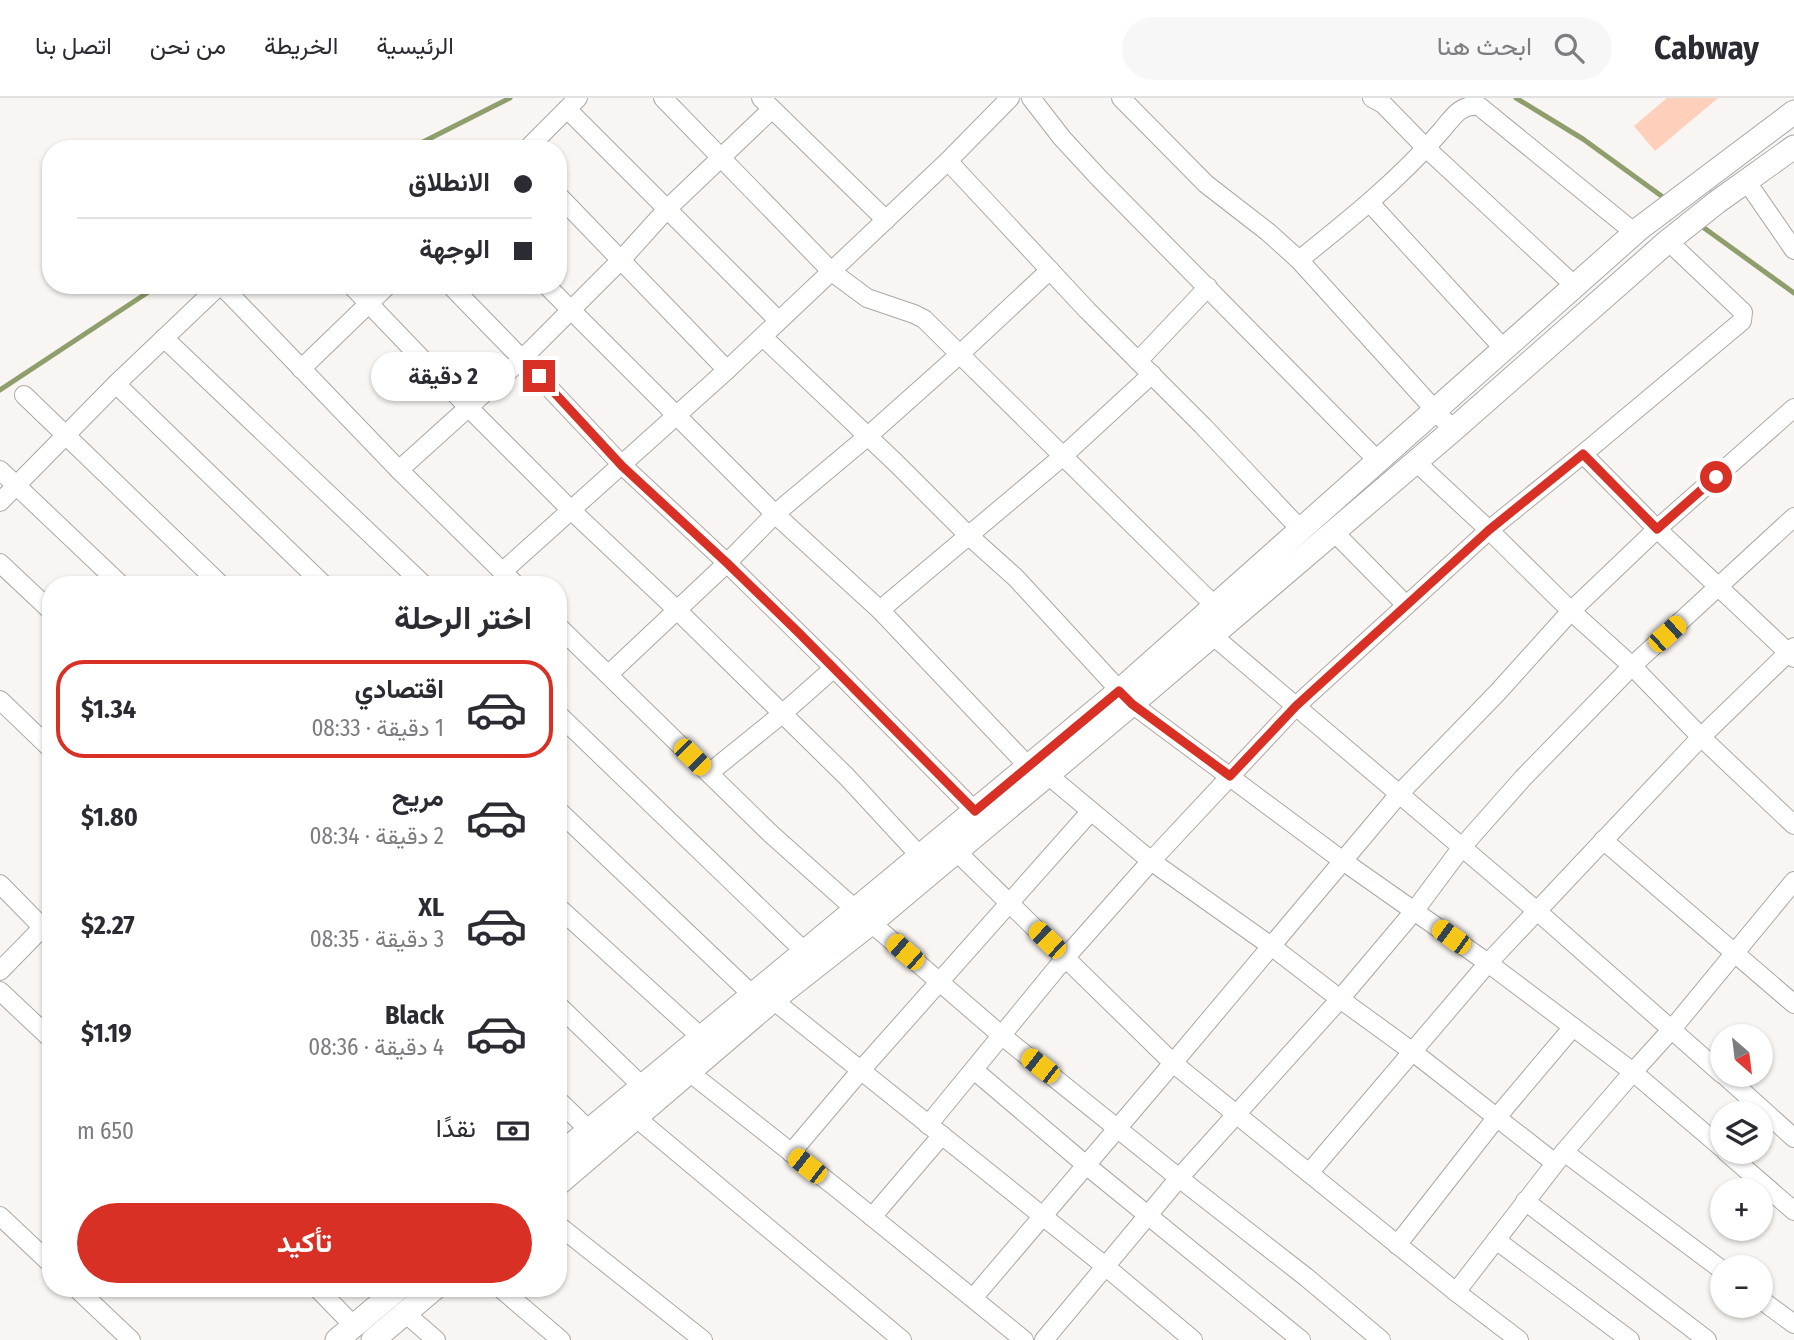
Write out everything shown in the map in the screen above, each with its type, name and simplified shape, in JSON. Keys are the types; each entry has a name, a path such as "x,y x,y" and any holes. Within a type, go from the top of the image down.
{"main road":[{"path":"1126,697 1215,606 1575,286 1638,231 1794,112"},
{"path":"567,1174 627,1111 642,1086 701,1037 763,1000 804,951 863,916 957,852 1038,771 1126,697 1212,635 1673,238 1717,202 1794,147"},
{"path":"567,1148 589,1130 627,1111 689,1072 763,1000 863,916 920,856 975,811 1038,771"},
{"path":"347,1335 389,1297"},
{"path":"373,1340 425,1297"}],"street":[{"path":"663,98 831,272 867,298 924,319 1215,606"},
{"path":"502,572 763,337 948,161 1010,98"},
{"path":"1031,98 1080,158 1378,461"},
{"path":"1122,98 1206,184 1268,232 1298,260 1453,430"},
{"path":"1372,98 1382,104 1575,286"},
{"path":"536,140 573,104 667,209 778,320"},
{"path":"399,470 571,311 667,209 721,158 766,104 886,220"},
{"path":"1298,260 1370,203 1426,148 1459,110 1470,105 1479,106 1638,231"},
{"path":"948,161 1087,310 1203,426 1301,530"},
{"path":"1747,183 1794,250"},
{"path":"1370,203 1504,349"},
{"path":"567,204 727,370"},
{"path":"872,1217 1001,1035 1151,861 1296,706 1489,530 1742,321 1743,312 1673,238"},
{"path":"609,674 775,514 960,355 1050,270"},
{"path":"1138,360 1208,287"},
{"path":"0,502 116,384 211,294"},
{"path":"230,294 399,470 506,576"},
{"path":"360,294 572,511 847,777 920,856"},
{"path":"301,369 379,294"},
{"path":"459,294 622,466 727,563 975,811"},
{"path":"555,294 775,514 880,610 1038,771 1151,861 1271,946 1497,1117 1710,1262"},
{"path":"763,337 1016,578 1126,697 1343,861 1488,963 1633,1072 1710,1138"},
{"path":"164,338 415,576"},
{"path":"880,610 1062,457 1152,374"},
{"path":"116,384 315,576"},
{"path":"24,395 212,576"},
{"path":"973,1298 1400,793 1498,692 1571,611 1657,529 1794,408"},
{"path":"1309,1173 1488,963 1701,737 1792,652 1657,529 1583,454"},
{"path":"1415,461 1632,666 1701,737 1794,825"},
{"path":"0,470 112,576"},
{"path":"1044,1340 1180,1178 1340,999 1415,910 1462,847 1523,778 1632,666 1794,517"},
{"path":"1333,531 1406,605"},
{"path":"0,563 42,603"},
{"path":"567,634 771,834 939,982 1001,1035 1306,1277 1381,1340"},
{"path":"1212,635 1400,793 1710,1063"},
{"path":"709,774 834,668"},
{"path":"0,700 42,740"},
{"path":"567,723 804,951"},
{"path":"792,1153 862,1069 1091,811"},
{"path":"567,818 763,1000 862,1069 1193,1340"},
{"path":"1603,840 1794,1004"},
{"path":"957,852 1173,1063 1396,1245 1519,1340"},
{"path":"1456,1293 1560,1158 1672,1029 1794,881"},
{"path":"0,884 42,927"},
{"path":"567,915 701,1037"},
{"path":"0,971 42,936"},
{"path":"0,991 42,1031"},
{"path":"567,1014 642,1086"},
{"path":"1396,1245 1497,1117 1573,1027"},
{"path":"974,1070 1301,1340"},
{"path":"689,1072 1024,1340"},
{"path":"1737,1087 1794,1138"},
{"path":"567,1109 589,1130"},
{"path":"627,1111 902,1340"},
{"path":"1740,1164 1794,1211"},
{"path":"1525,1201 1707,1340"},
{"path":"0,1216 42,1256"},
{"path":"567,1232 703,1340"},
{"path":"1496,1240 1630,1340"},
{"path":"86,1297 131,1340"},
{"path":"323,1297 347,1335"},
{"path":"511,1297 561,1340"},
{"path":"1773,1309 1794,1324"},
{"path":"405,1313 436,1340"},
{"path":"1788,1340 1794,1332"}],"building":[{"path":"1667,98 1718,98 1655,151 1634,126"}],"waterway":[{"path":"427,140 510,98"},
{"path":"1516,98 1583,139 1667,200"},
{"path":"1700,225 1794,293"},
{"path":"0,390 145,294"}],"route":[{"path":"539,376 622,466 799,633 975,811 1119,691 1132,704 1230,776 1296,706 1489,530 1583,454 1657,529 1716,477"}]}
